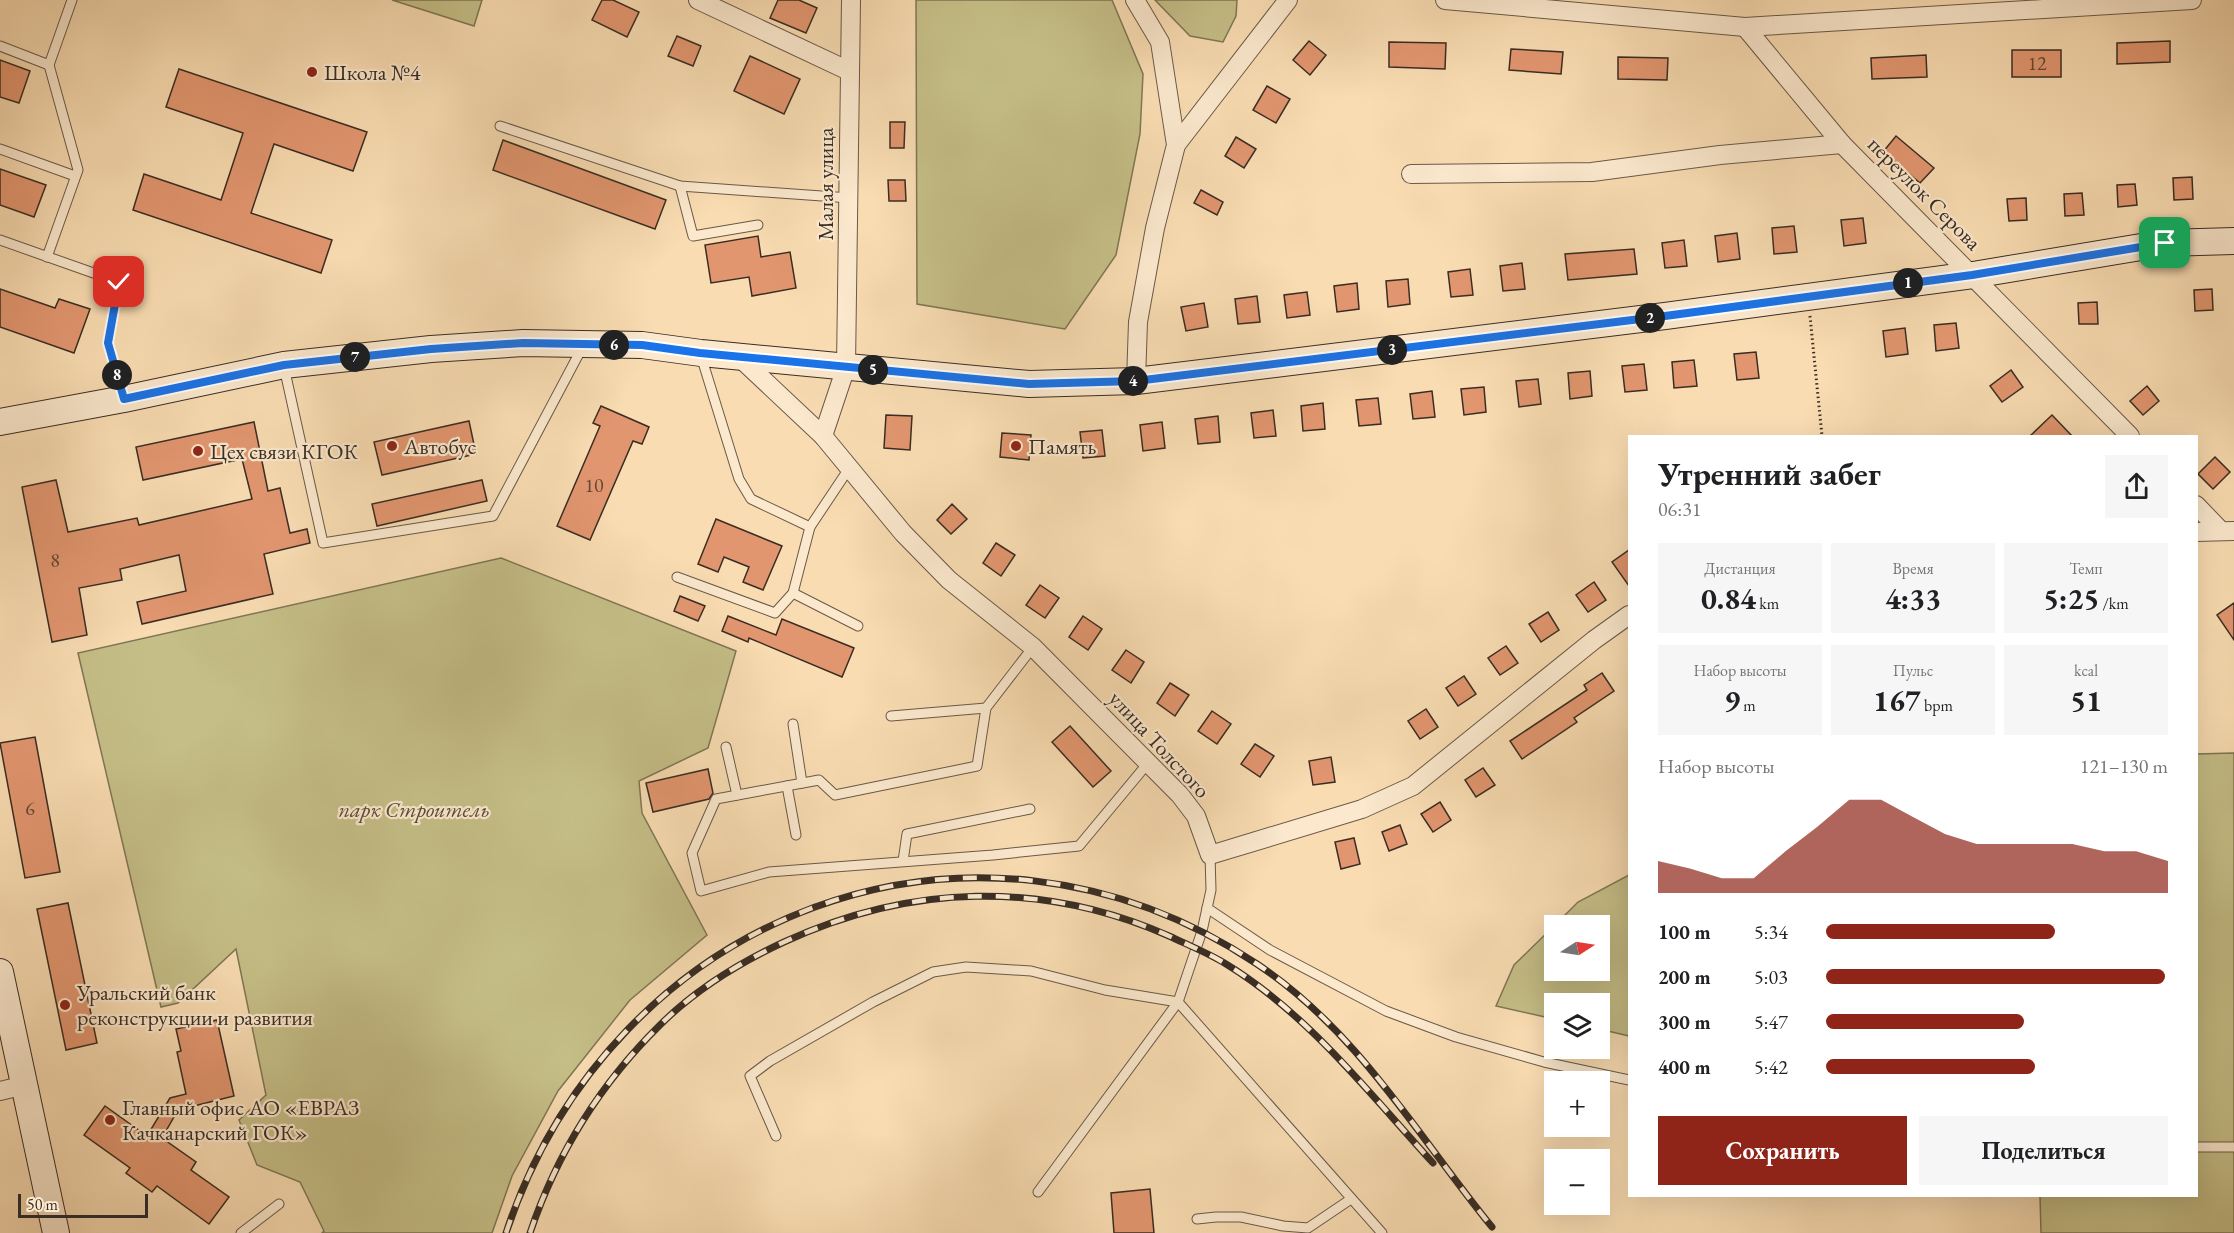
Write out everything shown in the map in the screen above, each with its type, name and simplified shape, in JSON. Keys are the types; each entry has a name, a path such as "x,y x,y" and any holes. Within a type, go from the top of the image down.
{"main road":[{"path":"0,422 124,399 284,365 431,349 523,343 642,345 739,357 1029,384 1136,381 1972,275 2165,243 2234,241"},
{"path":"0,972 56,1233"}],"street":[{"path":"698,0 849,71"},
{"name":"Малая улица","path":"823,436 846,367 850,198 850,0"},
{"path":"1135,0 1160,42 1176,145 1155,228 1138,322 1136,381"},
{"path":"1176,145 1288,0"},
{"path":"1445,0 1745,27 2192,0"},
{"name":"переулок Серова","path":"1745,27 1842,144 2129,435"},
{"path":"1411,174 1592,172 1720,154 1842,144"},
{"name":"улица Толстого","path":"739,357 823,436 903,533 950,580 1033,647 1180,795 1196,816 1210,855"},
{"path":"2198,507 2228,531"},
{"path":"2198,532 2228,531"},
{"path":"1210,855 1362,809 1413,786 1594,640 1628,616"},
{"path":"0,1091 25,1086"}],"lane":[{"path":"47,257 78,170 49,65 72,0"},
{"path":"0,46 49,65"},
{"path":"500,126 680,186 850,198"},
{"path":"0,149 75,176"},
{"path":"680,186 693,236 758,225"},
{"path":"0,240 119,282 108,343 124,399"},
{"path":"284,365 323,543 493,516 584,344"},
{"path":"700,353 739,478 751,499 810,527"},
{"path":"677,577 775,613 793,593 810,527 850,467"},
{"path":"793,593 858,626"},
{"path":"1033,647 986,708 977,765 835,795 819,780 716,799 692,853 701,891 769,872 1079,846 1148,763"},
{"path":"891,716 986,708"},
{"path":"794,724 802,783"},
{"path":"726,747 737,795"},
{"path":"788,786 796,835"},
{"path":"903,861 907,834 1030,808"},
{"path":"1038,1192 1179,1002 1207,909 1211,890 1210,855"},
{"path":"1207,909 1270,950 1386,1011 1456,1036 1533,1059 1628,1080"},
{"path":"776,1136 750,1076 770,1061 873,1002 933,972 966,967 1031,971 1105,990 1179,1002 1382,1233"},
{"path":"2198,1148 2234,1147"},
{"path":"1197,1219 1241,1217 1283,1226 1308,1228 1351,1199"},
{"path":"241,1233 279,1204"}],"path":[{"path":"1808,296 1822,435"}],"green space":[{"path":"392,0 482,0 474,26"},
{"path":"916,0 1112,0 1143,74 1140,134 1116,255 1065,329 917,304"},
{"path":"1155,0 1237,0 1236,16 1223,42 1190,36"},
{"name":"парк Строитель","path":"501,558 736,651 708,748 639,781 642,813 707,935 630,1000 558,1091 512,1176 492,1233 322,1233 324,1231 300,1182 257,1165 239,1120 266,1095 236,949 178,1003 161,1007 78,653"},
{"path":"2234,753 2234,1233 2041,1233 2040,1197 2198,1197 2198,754"},
{"path":"1628,876 1628,1036 1610,1032 1610,993 1544,993 1544,1017 1496,1006 1514,965 1544,935 1544,981 1610,981 1610,915 1565,915 1578,902"}],"building":[{"path":"602,0 613,0 639,12 627,37 592,20"},
{"path":"778,0 799,0 817,8 806,33 770,18"},
{"path":"677,36 701,46 693,66 668,56"},
{"path":"1309,41 1326,55 1310,75 1293,60"},
{"path":"2170,41 2170,62 2117,64 2117,43"},
{"path":"1389,42 1446,43 1445,69 1389,67"},
{"path":"1511,49 1563,52 1561,74 1509,70"},
{"path":"2012,50 2061,50 2061,77 2012,77"},
{"path":"1926,55 1927,77 1872,79 1871,58"},
{"path":"750,56 800,79 784,114 734,91"},
{"path":"1618,57 1668,58 1667,80 1618,79"},
{"path":"0,60 30,71 19,103 0,97"},
{"path":"179,69 367,132 353,171 274,144 251,213 332,240 321,273 133,210 144,174 221,200 243,133 166,107"},
{"path":"1267,86 1290,99 1276,123 1253,110"},
{"path":"890,122 905,122 904,148 890,148"},
{"path":"1896,136 1934,168 1920,183 1883,152"},
{"path":"1236,137 1256,149 1244,168 1225,156"},
{"path":"503,140 666,200 655,229 493,170"},
{"path":"0,169 46,185 34,217 0,205"},
{"path":"2192,177 2193,199 2174,200 2173,178"},
{"path":"888,180 905,180 906,201 889,201"},
{"path":"2135,184 2137,205 2118,207 2117,185"},
{"path":"1201,190 1223,202 1217,215 1194,203"},
{"path":"2082,193 2084,215 2065,216 2064,194"},
{"path":"2026,198 2027,220 2009,221 2007,199"},
{"path":"1863,218 1866,243 1844,246 1841,220"},
{"path":"1794,226 1797,252 1774,254 1772,228"},
{"path":"1737,233 1740,259 1718,262 1715,236"},
{"path":"758,236 761,257 790,252 796,288 752,296 749,277 711,283 705,245"},
{"path":"1684,240 1687,266 1665,268 1662,243"},
{"path":"1634,249 1637,274 1568,280 1565,254"},
{"path":"1522,263 1525,289 1503,291 1500,266"},
{"path":"1470,269 1473,295 1451,297 1448,272"},
{"path":"1408,279 1410,304 1388,307 1386,281"},
{"path":"1357,283 1359,309 1337,312 1334,286"},
{"path":"0,289 55,308 59,299 90,309 74,353 0,327"},
{"path":"2212,289 2213,310 2195,311 2194,290"},
{"path":"1307,292 1310,315 1287,318 1284,295"},
{"path":"1257,296 1260,322 1238,324 1235,299"},
{"path":"2097,302 2098,324 2079,324 2078,303"},
{"path":"1204,303 1208,327 1186,331 1181,307"},
{"path":"1956,323 1959,348 1936,351 1934,325"},
{"path":"1905,328 1908,354 1886,357 1883,331"},
{"path":"1756,352 1759,378 1737,380 1734,354"},
{"path":"1694,360 1697,386 1674,388 1672,362"},
{"path":"1644,364 1647,390 1625,392 1622,366"},
{"path":"2011,370 2023,387 2002,402 1990,386"},
{"path":"1590,371 1592,396 1570,399 1568,373"},
{"path":"1538,379 1541,404 1519,407 1516,381"},
{"path":"2147,386 2159,401 2143,415 2130,401"},
{"path":"1484,387 1486,412 1464,415 1461,389"},
{"path":"1432,391 1435,417 1413,419 1410,394"},
{"path":"1378,398 1381,424 1359,426 1356,400"},
{"path":"1323,403 1325,429 1303,431 1301,406"},
{"path":"601,406 649,427 642,444 633,441 590,540 557,526 600,426 593,423"},
{"path":"1273,410 1276,436 1254,438 1251,413"},
{"path":"886,415 912,416 910,450 884,448"},
{"path":"2052,415 2071,435 2031,435"},
{"path":"1218,416 1220,442 1198,444 1195,419"},
{"path":"469,421 476,454 382,475 374,442"},
{"path":"254,422 268,491 280,488 290,533 307,529 310,543 264,554 273,594 142,624 137,602 186,591 179,555 120,569 122,580 79,588 87,635 52,642 22,487 56,480 68,532 137,518 139,525 252,499 242,459 143,480 136,447"},
{"path":"1162,422 1165,448 1143,451 1140,425"},
{"path":"1102,430 1105,456 1083,458 1080,432"},
{"name":"Память","path":"1002,433 1031,435 1029,460 1000,457"},
{"path":"2215,457 2230,472 2213,489 2198,474"},
{"path":"482,480 487,501 377,526 372,504"},
{"path":"952,504 967,519 951,534 937,520"},
{"path":"716,519 782,546 763,590 743,582 749,567 724,557 718,572 698,564"},
{"path":"996,543 1015,555 1001,576 983,563"},
{"path":"1628,551 1628,585 1612,562"},
{"path":"1594,582 1606,600 1588,612 1576,595"},
{"path":"1040,585 1059,598 1045,618 1026,605"},
{"path":"680,596 705,606 698,621 674,611"},
{"path":"2234,603 2234,640 2217,615"},
{"path":"1548,612 1559,630 1541,642 1529,624"},
{"path":"728,616 776,635 782,619 854,648 842,677 749,638 748,642 722,631"},
{"path":"1083,616 1102,629 1088,650 1069,637"},
{"path":"1506,646 1518,663 1500,675 1488,658"},
{"path":"1126,650 1144,662 1131,683 1112,670"},
{"path":"1602,673 1614,691 1574,718 1577,722 1522,759 1510,741 1587,690 1584,685"},
{"path":"1464,676 1476,694 1458,706 1446,688"},
{"path":"1170,683 1189,695 1175,716 1157,703"},
{"path":"1426,709 1438,727 1420,739 1408,721"},
{"path":"1212,711 1231,724 1217,744 1198,731"},
{"path":"1070,726 1111,771 1093,787 1052,742"},
{"path":"35,737 60,872 25,878 0,743"},
{"path":"1255,744 1274,756 1260,777 1241,764"},
{"path":"1331,757 1335,782 1313,785 1309,761"},
{"path":"1483,768 1495,785 1476,797 1465,780"},
{"path":"708,769 713,793 709,799 653,812 646,783"},
{"path":"1440,802 1451,820 1433,832 1421,814"},
{"path":"1400,825 1407,844 1389,851 1382,832"},
{"path":"1354,838 1360,864 1341,869 1335,842"},
{"path":"68,903 97,1043 66,1050 37,909"},
{"name":"Главный офис АО «ЕВРАЗ Качканарский ГОК»","path":"217,1020 234,1096 178,1110 162,1138 196,1162 191,1170 229,1197 209,1224 157,1186 152,1192 126,1173 130,1168 84,1135 105,1106 147,1136 170,1098 186,1094 177,1052 181,1051 176,1029"},
{"path":"1150,1189 1154,1233 1114,1233 1111,1193"}],"railway":[{"path":"506,1233 557,1122 628,1029 715,957 814,907 922,881 1034,881 1147,908 1257,964 1326,1020 1356,1052 1492,1227"},
{"path":"530,1233 553,1175 583,1121 618,1071 660,1025 688,1000 734,968 784,942 832,923 879,909 928,900 976,896 1025,898 1073,905 1121,918 1169,936 1226,964 1256,984 1311,1030 1433,1163"}],"place":[{"name":"Школа №4","path":"312,72"},
{"name":"Автобус","path":"392,446"},
{"name":"Память","path":"1016,446"},
{"name":"Цех связи КГОК","path":"198,451"},
{"name":"Уральский банк реконструкции и развития","path":"65,1005"},
{"name":"Главный офис АО «ЕВРАЗ Качканарский ГОК»","path":"110,1120"}],"route":[{"path":"119,282 108,343 124,399 284,365 431,349 523,343 642,345 957,379 1029,384 1136,381 1665,316 1972,275 2165,243"}]}
